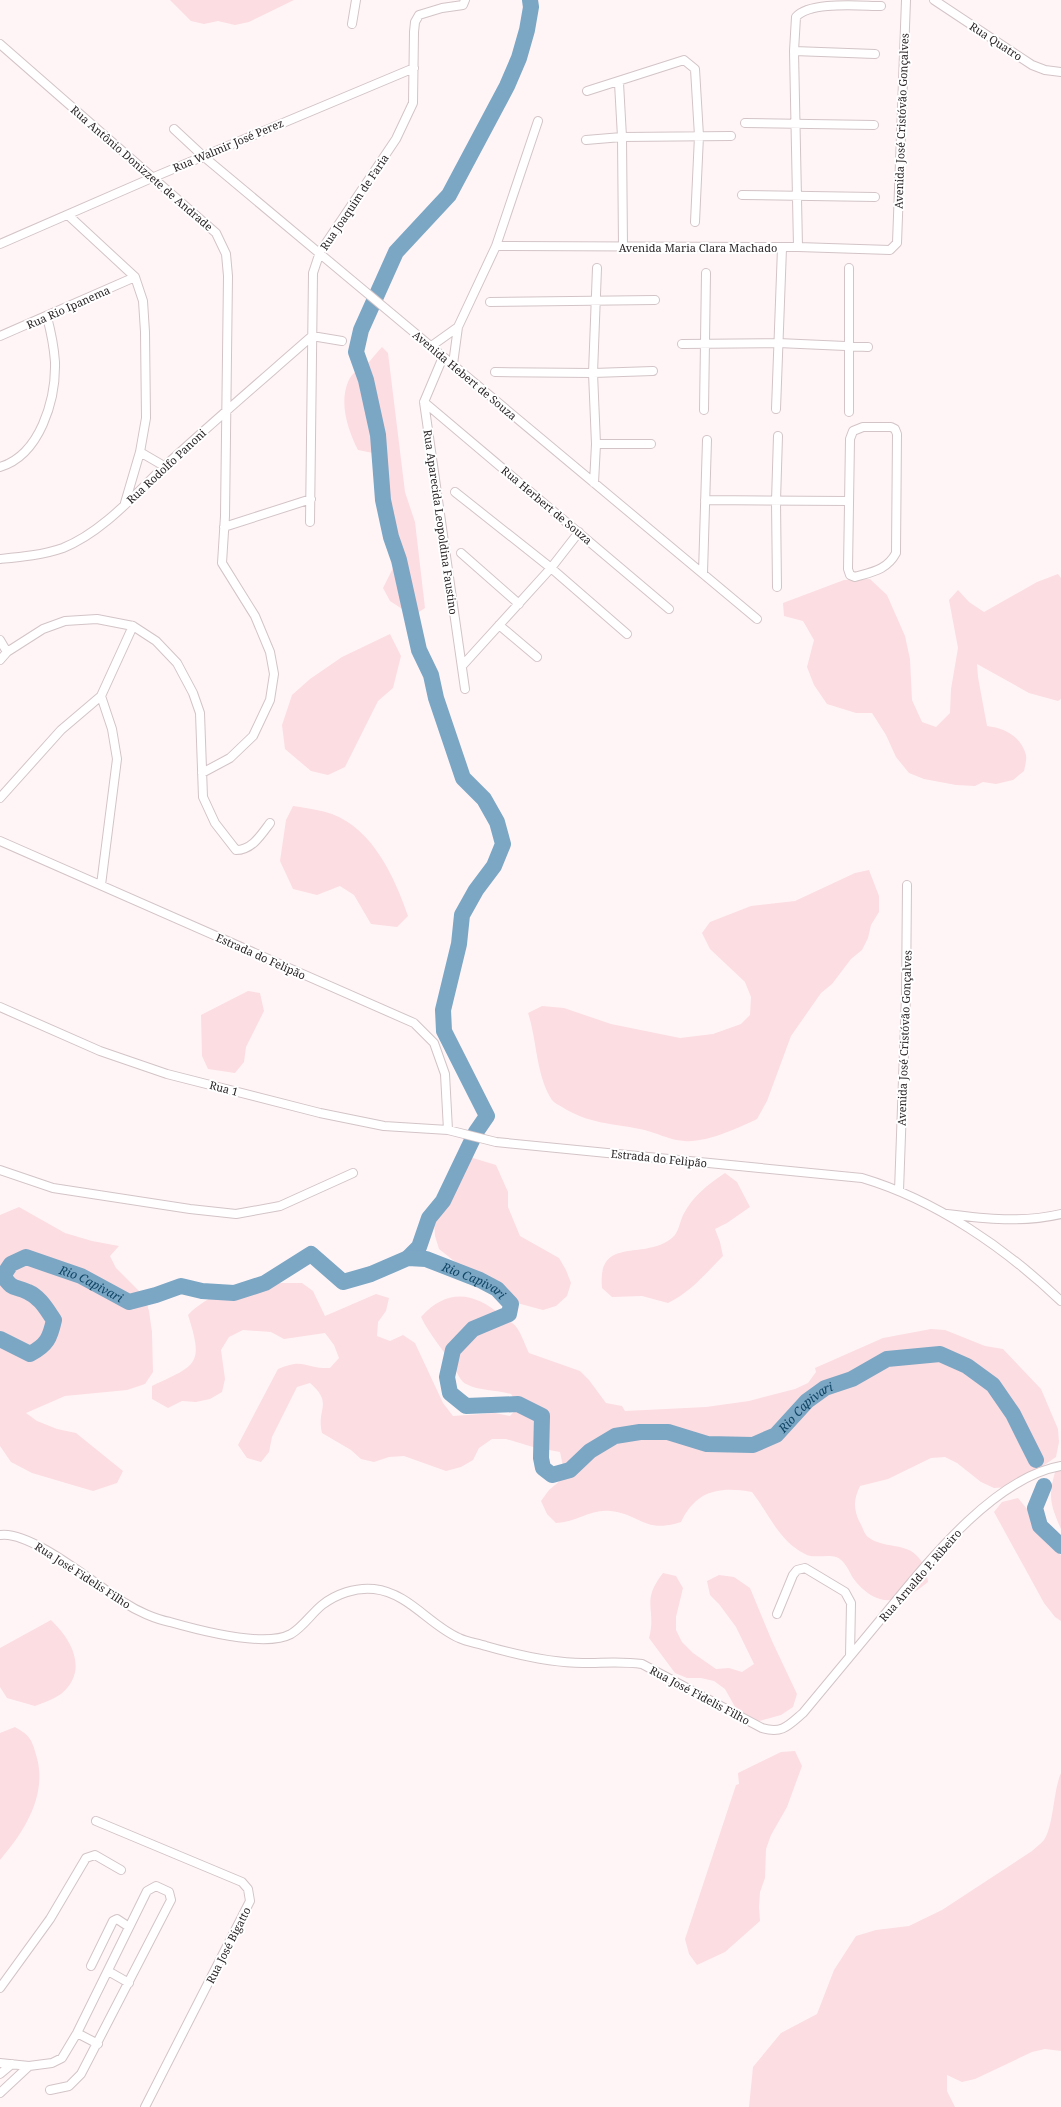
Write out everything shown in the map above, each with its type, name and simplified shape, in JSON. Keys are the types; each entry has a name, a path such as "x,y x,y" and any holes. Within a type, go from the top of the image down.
{"street":[{"path":"352,24 356,0"},
{"name":"Rua Joaquim de Faria","path":"310,522 313,273 320,252 396,139 413,103 415,22 419,15 435,9 463,6 465,0"},
{"name":"Avenida José Cristóvão Gonçalves","path":"897,243 906,0"},
{"name":"Rua Quatro","path":"934,0 1032,65 1045,70 1061,72"},
{"path":"798,247 794,51 796,17 799,13 821,6 881,6"},
{"name":"Rua Antônio Donizzete de Andrade","path":"0,44 154,177 216,233 226,254 227,410 222,563 255,616 270,652 274,674 270,700 253,736 230,758 202,774"},
{"path":"794,51 875,54"},
{"path":"587,91 619,83 684,60 696,69 698,136 694,222"},
{"name":"Rua Walmir José Perez","path":"0,244 203,156 414,68"},
{"path":"619,83 622,136 623,247"},
{"path":"453,364 458,327 496,246 538,121"},
{"path":"745,123 795,122 874,124"},
{"name":"Avenida Hebert de Souza","path":"174,129 203,156 320,252 430,347 453,364 757,619"},
{"path":"586,140 622,136 731,136"},
{"path":"742,195 875,197"},
{"path":"68,215 135,277 143,301 145,332 146,418 140,452 124,505"},
{"name":"Avenida Maria Clara Machado","path":"496,246 798,247 890,250 897,243"},
{"path":"776,409 782,248"},
{"path":"594,483 596,444 593,373 597,268"},
{"path":"849,268 849,412"},
{"path":"704,410 706,273"},
{"name":"Rua Rio Ipanema","path":"0,336 47,317 135,277"},
{"path":"490,302 595,302 655,300"},
{"path":"0,467 28,450 42,430 52,394 55,363 47,317"},
{"path":"430,347 458,327"},
{"path":"312,336 342,341"},
{"name":"Rua Rodolfo Panoni","path":"0,559 32,556 63,548 90,533 124,505 164,466 312,336"},
{"path":"682,344 778,343 868,348"},
{"path":"424,402 443,357"},
{"path":"495,372 593,373 653,371"},
{"name":"Rua Herbert de Souza","path":"424,402 669,609"},
{"name":"Rua Aparecida Leopoldina Faustino","path":"424,402 465,690"},
{"path":"863,427 895,429 897,434 896,553 892,561 884,568 855,577 850,575 848,569 849,501 850,439 853,431 863,427"},
{"path":"778,436 776,501 778,587"},
{"path":"703,573 707,440"},
{"path":"596,444 651,444"},
{"path":"140,452 164,466"},
{"path":"455,492 551,568 627,634"},
{"path":"224,527 311,499"},
{"path":"705,500 849,501"},
{"path":"462,666 551,568 579,532"},
{"path":"461,553 519,604"},
{"path":"0,660 7,652 43,629 65,621 97,619 133,626 156,641 177,663 193,692 200,713 203,797 214,824 236,850 245,850 259,837 270,823"},
{"path":"499,625 536,657"},
{"path":"0,798 61,730 101,696 133,626"},
{"path":"0,640 7,652"},
{"path":"101,696 112,730 117,759 101,885"},
{"name":"Estrada do Felipão","path":"0,841 414,1023 434,1043 445,1074 448,1130"},
{"name":"Avenida José Cristóvão Gonçalves","path":"899,1191 906,995 907,885"},
{"name":"Rua 1","path":"0,1007 100,1051 167,1074 320,1114 384,1126 448,1130 457,1132"},
{"name":"Estrada do Felipão","path":"457,1132 496,1142 862,1178 899,1191 944,1214 985,1240 1021,1266 1061,1301"},
{"path":"0,1170 53,1188 190,1209 236,1214 280,1206 354,1173"},
{"path":"944,1214 997,1220 1020,1220 1040,1219 1061,1214"},
{"name":"Rua Arnaldo P. Ribeiro","path":"803,1713 904,1592 964,1525 997,1497 1020,1481 1047,1468 1061,1466"},
{"name":"Rua José Fidelis Filho","path":"0,1534 23,1538 42,1548 126,1604 167,1622 235,1638 273,1638 290,1634 322,1605 336,1596 352,1590 374,1589 393,1594 416,1608 458,1638 504,1651 542,1659 582,1663 625,1662 642,1664 762,1728 772,1731 788,1727 803,1713"},
{"path":"777,1614 792,1575 797,1570 805,1568 845,1592 849,1598 851,1603 850,1656"},
{"name":"Rua José Bigatto","path":"96,1821 242,1882 250,1895 250,1901 145,2107"},
{"path":"0,1988 50,1920 86,1858 95,1855 121,1870"},
{"path":"0,2063 29,2066 52,2063 62,2058 77,2032 150,1887 156,1886 169,1892 171,1900 98,2044 81,2074 69,2086 50,2090"},
{"path":"91,1966 113,1921 117,1919 129,1927"},
{"path":"108,1971 129,1983"},
{"path":"77,2032 98,2044"},
{"path":"0,2074 12,2064"},
{"path":"0,2093 29,2066"}],"shaded area":[{"path":"170,0 294,0 249,22 235,25 218,21 204,24 191,21"},
{"path":"382,347 388,353 405,492 415,522 425,608 413,616 390,601 383,588 395,564 392,538 388,524 390,495 373,453 358,450 346,417 344,399 345,390 350,378 355,372 370,361"},
{"path":"1058,574 1061,578 1061,699 1058,701 1029,693 977,664 987,726 1000,729 1011,734 1024,748 1026,755 1024,771 1013,780 996,784 983,782 975,786 956,785 924,779 909,773 896,757 886,735 872,713 856,713 827,704 814,685 807,667 814,640 803,621 784,616 783,603 844,580 870,579 887,595 905,636 910,659 912,700 922,722 936,727 950,713 951,689 958,648 949,600 958,590 969,602 984,612 1037,582"},
{"path":"390,634 401,656 393,688 378,701 345,767 328,775 311,771 285,749 282,725 292,695 310,679 342,657"},
{"path":"293,806 318,810 332,814 347,821 371,843 389,871 403,901 408,916 397,927 371,924 354,895 340,886 317,895 293,889 280,861 286,820"},
{"path":"869,870 879,896 879,912 871,925 868,938 862,950 851,959 832,984 821,993 791,1036 767,1101 757,1119 712,1137 702,1140 684,1141 640,1129 591,1120 572,1113 552,1100 543,1080 528,1013 542,1006 564,1008 611,1024 680,1038 713,1034 741,1024 750,1015 751,997 745,982 710,949 702,933 710,922 751,906 795,901 855,873"},
{"path":"248,991 260,993 264,1011 246,1047 244,1062 235,1073 208,1069 202,1056 201,1015"},
{"path":"463,1155 496,1165 508,1192 508,1207 520,1236 559,1258 571,1283 567,1296 556,1306 543,1310 517,1303 492,1288 482,1279 468,1272 439,1249 435,1236 434,1221 436,1206 458,1186 465,1173"},
{"path":"725,1173 737,1182 750,1207 727,1223 715,1229 723,1256 698,1282 676,1299 668,1303 642,1296 612,1297 602,1288 602,1271 607,1261 615,1255 662,1244 673,1237 678,1230 683,1215 691,1202 706,1187"},
{"path":"19,1207 65,1233 92,1241 119,1246 110,1256 116,1268 145,1297 149,1311 152,1332 153,1372 145,1384 127,1390 65,1396 26,1413 37,1421 57,1429 76,1433 123,1471 117,1483 93,1491 32,1473 11,1462 0,1446 0,1215"},
{"path":"257,1283 302,1283 313,1291 325,1316 376,1294 389,1298 386,1311 378,1322 377,1336 390,1341 403,1335 415,1343 443,1403 453,1416 495,1413 510,1416 519,1406 511,1394 477,1388 464,1383 429,1331 421,1317 441,1301 451,1298 471,1298 492,1308 516,1326 529,1353 580,1371 589,1380 606,1403 622,1406 625,1411 706,1407 749,1401 795,1389 808,1383 816,1372 815,1368 883,1338 931,1329 945,1330 985,1346 1003,1349 1041,1389 1058,1429 1059,1442 1056,1457 1021,1481 1009,1487 994,1488 981,1482 957,1463 945,1457 931,1458 888,1479 860,1486 855,1499 855,1507 859,1521 867,1536 874,1541 901,1547 913,1552 922,1563 927,1575 928,1582 918,1590 898,1599 880,1599 871,1595 862,1588 839,1558 832,1556 809,1555 796,1549 781,1534 752,1492 740,1490 719,1490 710,1493 694,1503 687,1511 681,1522 669,1525 650,1525 629,1516 610,1511 596,1512 556,1523 547,1514 541,1501 549,1490 561,1480 563,1466 560,1452 533,1447 506,1439 492,1439 479,1448 473,1460 461,1467 446,1471 404,1456 389,1457 374,1462 361,1459 351,1450 322,1433 321,1418 323,1402 317,1390 310,1383 297,1387 272,1437 269,1452 261,1462 247,1458 238,1445 278,1369 294,1364 330,1368 339,1358 334,1345 325,1333 284,1339 271,1332 243,1330 229,1337 221,1350 225,1379 222,1392 210,1399 196,1402 182,1401 168,1408 152,1399 152,1386 179,1373 193,1361 196,1354 195,1344 188,1315 202,1303 220,1293 239,1286"},
{"path":"1057,1466 1061,1468 1061,1529 1054,1512 1051,1498 1052,1484"},
{"path":"1018,1498 1036,1520 1048,1545 1061,1555 1061,1621 1055,1617 1044,1603 994,1512 1002,1502"},
{"path":"663,1573 676,1576 683,1588 676,1617 676,1630 682,1642 693,1653 716,1669 729,1668 742,1672 754,1664 736,1627 719,1604 710,1595 707,1581 719,1575 734,1577 750,1588 772,1641 797,1694 793,1707 781,1715 752,1723 739,1714 725,1689 714,1681 701,1678 687,1678 675,1673 649,1638 651,1628 650,1606 652,1591"},
{"path":"51,1620 59,1628 71,1646 74,1656 76,1666 74,1676 69,1685 58,1696 35,1706 7,1698 0,1687 0,1648"},
{"path":"15,1727 28,1736 32,1743 37,1758 39,1786 36,1800 25,1825 0,1860 0,1733"},
{"path":"795,1751 802,1766 787,1807 771,1835 766,1849 765,1878 760,1892 760,1921 725,1952 697,1965 689,1954 685,1939 736,1785 739,1784 738,1773 781,1752"},
{"path":"1061,1773 1061,2051 1045,2049 1032,2052 975,2079 962,2082 947,2075 947,2091 955,2107 749,2107 753,2067 781,2033 817,2014 834,1970 856,1936 876,1930 909,1926 942,1910 1032,1851 1044,1840 1050,1826 1056,1789"}],"waterway":[{"path":"408,1258 419,1247 429,1218 443,1201 476,1132 487,1116 444,1031 443,1010 459,944 462,915 476,890 494,866 503,844 497,822 484,799 463,778 436,698 431,675 419,650 399,560 391,537 383,500 378,435 366,380 356,352 361,330 396,252 449,195 507,86 519,58 527,30 531,7 530,0"},
{"name":"Rio Capivari","path":"0,1339 30,1354 44,1344 51,1332 54,1320 43,1304 32,1294 12,1286 3,1276 11,1264 26,1257 81,1276 129,1302 156,1295 181,1286 202,1291 234,1293 265,1283 311,1254 343,1282 371,1274 408,1258 426,1259 480,1280 497,1289 511,1304 509,1314 473,1329 453,1350 447,1377 450,1393 466,1406 518,1404 542,1416 541,1458 543,1468 552,1475 570,1470 590,1451 615,1436 640,1432 668,1432 707,1444 753,1445 776,1435 807,1401 825,1388 852,1379 887,1359 940,1354 967,1366 993,1385 1013,1414 1036,1460"},
{"name":"Rio Capivari","path":"1044,1486 1035,1508 1040,1526 1061,1546"}]}
